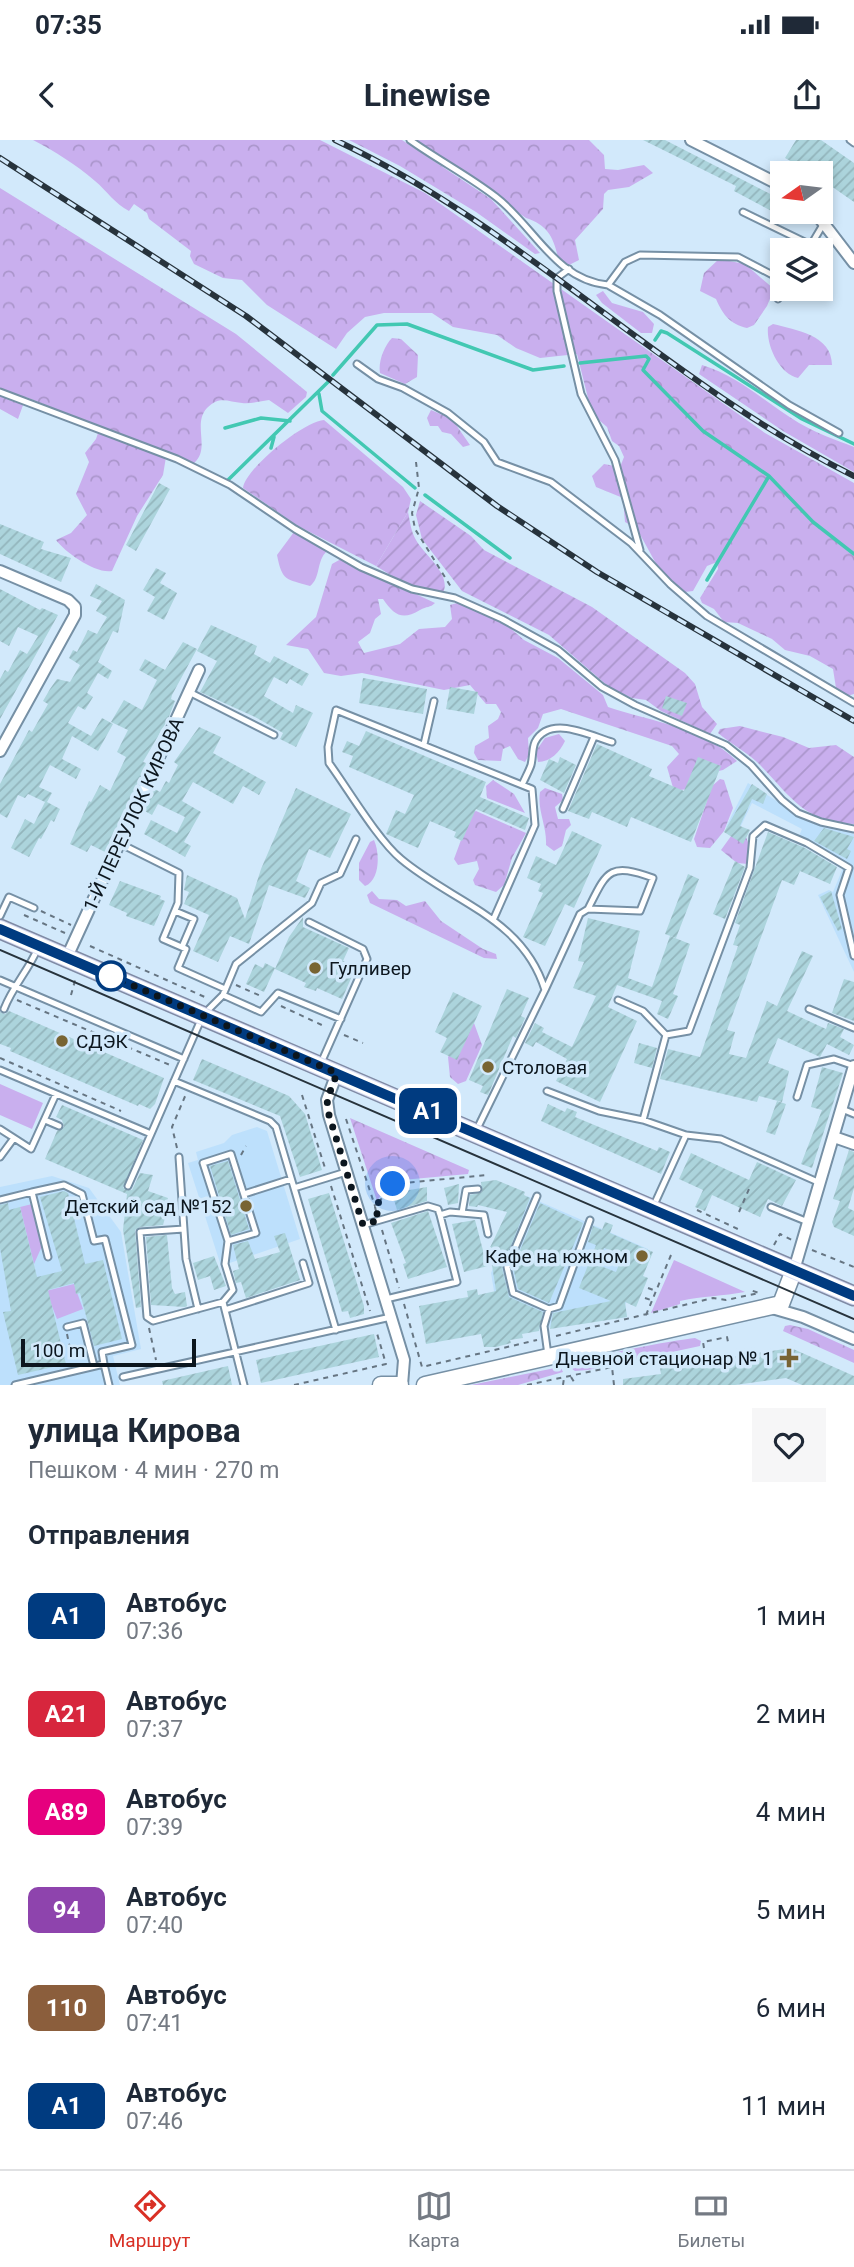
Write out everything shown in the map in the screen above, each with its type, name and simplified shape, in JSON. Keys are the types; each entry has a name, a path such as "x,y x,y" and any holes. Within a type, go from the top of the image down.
{"main road":[{"path":"0,929 854,1296"},
{"path":"425,1385 546,1346 781,1304 794,1270"},
{"path":"381,1385 401,1385"}],"street":[{"path":"691,140 770,180"},
{"path":"825,224 854,263"},
{"path":"0,571 68,600 75,607 75,615 5,733 0,751"},
{"name":"1-Й ПЕРЕУЛОК КИРОВА","path":"67,957 199,670"},
{"path":"794,1270 854,1066"},
{"path":"337,1073 327,1100 346,1172 404,1360 401,1385"},
{"path":"834,1138 854,1144"},
{"path":"768,1307 803,1317 854,1339"}],"lane":[{"path":"410,140 496,197 553,260 590,281 608,285 660,315 789,405 839,433"},
{"path":"743,212 791,238"},
{"path":"608,285 625,262 640,255 738,257 770,274"},
{"path":"569,269 557,278 557,291 573,369 591,418 615,460 634,537 642,555"},
{"path":"356,364 377,379 404,388 448,413 484,442 497,462 551,482 642,555 707,616 854,703"},
{"path":"0,392 177,460 230,485 295,529 361,567 412,589 455,598 558,650 603,687 635,705 726,745 751,765 782,800 798,813 821,822 854,829"},
{"path":"189,692 274,736"},
{"path":"424,744 434,701"},
{"path":"494,918 535,825 532,789 336,710 327,757 402,860 494,918 538,966 545,990"},
{"path":"522,785 531,764 536,741 545,732 556,728 568,729 612,742"},
{"path":"563,809 594,737"},
{"path":"666,1035 689,1031 750,868 754,836 760,826 765,825 807,843 849,868 840,895 854,956"},
{"path":"128,1186 203,1015 224,992 236,964 312,902 321,883 341,874 356,839"},
{"path":"119,843 179,873 178,904 163,939 186,949 177,968 261,1012 278,993 341,1019"},
{"path":"477,1132 580,914 588,909 601,883 610,874 626,868 653,878 640,911 588,909"},
{"path":"0,893 34,908"},
{"path":"0,916 9,897"},
{"path":"175,911 194,919 182,947"},
{"path":"309,922 363,949 367,959 320,1065"},
{"path":"4,1009 14,986 26,975 39,945"},
{"path":"0,980 184,1059"},
{"path":"618,1000 643,1012 666,1035"},
{"path":"809,1009 854,1028"},
{"path":"643,1120 666,1035"},
{"path":"797,1097 807,1065 834,1059 854,1066"},
{"path":"0,1070 151,1134"},
{"path":"174,1081 270,1121 276,1127 336,1330"},
{"path":"547,1091 599,1111 643,1120 685,1135 721,1139 820,1183"},
{"path":"0,1129 31,1149 56,1094"},
{"path":"842,1109 854,1114"},
{"path":"45,1120 59,1126"},
{"path":"653,1208 685,1135"},
{"path":"0,1157 14,1138"},
{"path":"184,1229 140,1232 146,1317 153,1321 223,1302 233,1290 225,1264 228,1241 203,1163 231,1154 256,1233 228,1241"},
{"path":"179,1157 186,1259 198,1309"},
{"path":"294,1188 346,1172"},
{"path":"244,1194 291,1179"},
{"path":"0,1200 64,1185 82,1194 94,1241 105,1239 132,1345 102,1352 109,1385"},
{"path":"462,1213 466,1190 478,1189"},
{"path":"32,1192 48,1258"},
{"path":"537,1196 507,1267 513,1293 549,1309 559,1306 590,1220"},
{"path":"363,1225 428,1206 438,1209 440,1215 457,1282 386,1299"},
{"path":"771,1207 808,1223"},
{"path":"440,1215 484,1215 488,1234"},
{"path":"225,1310 310,1283 303,1263"},
{"path":"223,1302 244,1385"},
{"path":"546,1346 544,1326 549,1309"},
{"path":"123,1377 391,1317"},
{"path":"67,1327 83,1323 94,1366"},
{"path":"15,1385 104,1364"}],"path":[{"path":"416,462 419,488 412,513 415,529 450,582 455,598"},
{"path":"34,908 78,933 90,946 216,1002"},
{"path":"24,915 78,933"},
{"path":"86,955 90,946"},
{"path":"71,995 76,977"},
{"path":"229,982 363,1043"},
{"path":"9,997 173,1068"},
{"path":"0,1058 122,1111"},
{"path":"179,1157 172,1127 189,1087"},
{"path":"294,1385 386,1364 302,1095"},
{"path":"346,1119 422,1367 546,1346 705,1299 726,1300 759,1293 750,1290"},
{"path":"375,1207 393,1184 488,1175"},
{"path":"739,1212 749,1189"},
{"path":"697,1210 741,1230"},
{"path":"774,1245 780,1234 854,1267"},
{"path":"645,1316 671,1255"},
{"path":"648,1288 656,1291"},
{"path":"645,1298 652,1300"},
{"path":"146,1317 158,1370"},
{"path":"67,1327 75,1371"},
{"path":"704,1348 703,1342 727,1337 729,1342"},
{"path":"527,1385 612,1367 614,1385"},
{"path":"570,1376 576,1385"},
{"path":"563,1385 564,1377"}],"shaded area":[{"path":"748,783 808,820 854,834 854,972 818,895 829,890 833,892 845,863 799,836 802,829 752,803 738,832 726,827"},
{"name":"Детский сад №152","path":"257,1127 267,1131 300,1239 221,1266 188,1163 198,1160 196,1152 224,1143 232,1135"},
{"path":"52,1176 89,1188 121,1232 141,1349 113,1356 120,1385 0,1385 0,1187"},
{"path":"527,1196 648,1249 625,1305 627,1317 501,1334 491,1273"}],"green space":[{"path":"33,140 320,140 425,193 765,433 854,483 854,694 847,696 836,688 833,669 810,656 785,650 772,639 738,623 724,622 714,609 702,603 700,598 718,569 717,562 707,566 693,591 685,592 659,569 637,529 625,522 623,498 596,487 592,476 604,464 620,467 624,457 619,446 612,441 607,427 592,414 577,354 540,358 516,348 497,335 453,327 432,313 384,313 365,317 347,333 336,349 267,305 242,280 223,278 194,264 191,251 149,219 147,213 134,204 129,211 124,208 80,169"},
{"path":"349,140 402,140 491,199 540,253 535,254 476,212 400,166"},
{"path":"414,140 589,140 604,155 605,169 618,170 644,165 653,173 629,187 608,190 604,194 603,209 575,240 579,260 569,265 558,257 554,243 544,228"},
{"path":"0,188 236,334 307,392 306,397 288,413 269,400 245,403 220,400 207,408 201,421 202,444 199,457 194,463 166,457 163,475 137,516 112,571 89,566 56,540 71,533 87,515 76,494 89,462 85,453 96,439 100,427 26,397 18,419 0,409"},
{"path":"719,259 745,264 770,286 770,299 754,325 747,328 732,321 724,314 716,299 700,291 704,273"},
{"path":"603,291 612,303 643,312 654,324 652,333 641,333 602,303 596,295"},
{"path":"773,324 819,340 826,347 832,365 809,365 798,378 785,371 775,358 769,342 768,327"},
{"path":"392,338 401,339 418,355 417,377 405,384 380,373 382,354"},
{"path":"702,365 741,383 806,427 854,447 854,472 783,431 699,374"},
{"path":"431,410 452,419 470,445 463,447 451,434 442,432 438,426 430,426 427,418"},
{"path":"324,420 403,487 411,499 408,512 376,566 298,526 243,488 254,470 277,447 303,428"},
{"path":"420,501 471,536 484,550 592,607 685,673 695,684 702,707 717,724 710,734 661,711 646,700 632,698 609,687 549,635 462,591 422,539 416,515"},
{"path":"408,512 414,537 441,572 445,586 443,593 437,594 397,579 376,566"},
{"path":"294,532 327,551 321,560 316,579 310,586 286,578 279,564 277,555"},
{"path":"341,559 435,603 403,616 391,609 383,599 378,599 381,614 375,619 370,633 358,642 364,653 400,644 419,629 445,627 452,619 450,605 457,603 502,621 524,640 558,658 603,695 608,707 693,733 708,740 737,761 723,770 705,774 694,788 674,791 667,767 679,754 672,746 561,709 543,714 538,728 528,738 529,755 525,762 518,759 510,746 503,749 501,761 478,760 474,753 475,746 489,738 488,726 498,719 501,712 496,704 486,704 470,685 444,690 362,673 341,676 324,673 308,649 286,645 316,617 332,564"},
{"path":"740,726 783,737 809,748 836,745 854,757 854,824 822,819 798,805 757,762 718,733 720,729"},
{"path":"559,734 565,741 560,749 554,756 538,762 536,751 545,738"},
{"path":"720,779 724,780 733,808 724,831 710,848 697,847 694,839 712,786"},
{"path":"493,780 514,794 525,813 487,798 486,786"},
{"path":"545,788 562,794 563,800 555,807 558,819 569,819 571,825 566,830 562,846 554,851 546,845 540,805 540,792"},
{"path":"476,811 526,833 512,858 504,885 496,892 475,885 473,880 479,869 477,861 458,865 454,859 471,813"},
{"path":"734,832 745,834 751,851 748,864 737,863 721,850"},
{"path":"374,840 377,852 376,872 374,878 365,886 359,880 359,863 370,842"},
{"path":"372,891 379,899 397,900 406,906 425,901 441,921 483,949 496,954 497,959 484,958 370,903 367,895"},
{"path":"474,1023 482,1045 466,1081 458,1084 450,1077 448,1057"},
{"path":"0,1084 43,1103 32,1129 0,1115"},
{"path":"350,1118 469,1170 468,1174 391,1181 377,1201"},
{"path":"32,1204 42,1246 34,1264 20,1207"},
{"path":"674,1260 745,1292 680,1301 680,1304 651,1313"},
{"path":"74,1284 83,1309 57,1319 46,1291"},
{"path":"785,1326 808,1329 854,1350 854,1363 783,1331"},
{"path":"695,1338 701,1341 700,1346 588,1370 575,1371 569,1367 608,1354"},
{"path":"561,1368 563,1372 518,1385 471,1385"}],"building":[{"path":"643,140 665,140 770,194 770,210 734,191 736,186"},
{"path":"796,140 821,140 854,163 854,202 833,187 833,161 790,161 785,158"},
{"path":"159,483 170,489 136,551 126,545"},
{"path":"0,524 44,542 41,549 71,558 61,582 0,554"},
{"path":"156,568 166,573 160,583 177,593 164,620 147,611 155,597 143,590"},
{"path":"96,584 125,600 118,633 113,631 98,662 112,671 108,679 98,673 87,693 93,697 85,710 78,706 68,723 91,736 102,718 113,724 98,751 72,736 62,759 81,769 76,779 50,765 39,787 52,793 47,802 60,809 29,857 11,848 25,819 34,824 45,802 28,794 25,798 18,795 7,818 0,814 0,784 29,730 32,732 48,704 43,701 50,689 57,679 70,682 80,665 69,658 73,650 77,652 88,630 97,634 107,617 96,611 102,601 90,596"},
{"path":"0,589 40,610 42,608 58,615 0,719 0,679 5,670 8,672 20,650 27,654 38,636 18,627 9,646 0,641"},
{"path":"211,625 257,646 254,654 270,663 274,656 309,674 302,686 290,679 287,684 274,677 264,696 293,713 296,705 313,713 296,747 280,739 283,733 200,692 217,661 197,651"},
{"path":"183,642 197,649 172,695 171,699 175,701 168,719 143,762 146,763 144,770 105,852 91,845 87,852 70,844 89,801 91,802 100,785 110,791 126,757 117,752 128,730 111,722 124,700 142,710 157,680 139,670 145,659 165,670"},
{"path":"363,678 427,689 423,714 359,703"},
{"path":"450,687 478,692 474,714 446,709"},
{"path":"666,696 687,703 682,716 662,708"},
{"path":"199,727 221,737 213,753 266,782 259,795 243,786 233,804 193,782 182,801 201,812 184,842 191,846 185,857 144,834 151,820 177,833 185,817 158,804 152,815 143,810 153,788 160,792 166,781 169,783 178,765 174,762"},
{"path":"366,731 486,782 480,797 529,818 525,830 476,809 462,841 454,837 456,832 430,821 418,848 386,834 396,810 405,814 414,795 349,767 353,756 342,752 347,741 359,746"},
{"path":"597,744 652,769 649,776 684,791 698,757 721,766 691,842 631,817 627,827 592,812 589,819 568,811"},
{"path":"560,757 576,765 564,793 540,780 549,759 558,763"},
{"path":"752,784 767,794 763,804 752,799 740,826 750,830 743,844 724,832"},
{"path":"296,788 351,814 330,858 309,849 296,881 310,888 305,898 269,885 249,944 230,936 218,962 193,951 209,915 184,904 189,892 184,890 187,875 237,898 245,919 261,869"},
{"path":"824,828 854,837 847,849 851,851 847,859 814,841"},
{"path":"572,831 602,845 574,908 565,904 545,946 523,937 543,893 538,891 541,884 527,878 536,856 556,865"},
{"path":"768,832 805,848 837,867 830,884 800,871 794,885 782,880 727,1030 735,1032 729,1054 746,1058 767,1001 777,1006 802,951 813,956 787,1011 826,1029 828,1023 844,1029 840,1037 854,1045 849,1055 827,1044 820,1057 778,1038 768,1063 789,1071 782,1102 759,1096 757,1102 660,1079 668,1049 700,1057 738,946 733,945 740,925 735,923"},
{"path":"735,861 745,867 725,919 713,914"},
{"path":"688,874 699,879 676,938 665,934"},
{"path":"120,881 161,896 160,899 165,901 154,926 126,916 127,913 109,905"},
{"path":"831,891 842,929 838,931 820,897"},
{"name":"Гулливер","path":"303,917 303,927 349,948 343,961 356,967 342,999 317,988 316,991 304,987 306,983 275,969 289,937"},
{"path":"588,918 640,931 628,978 652,987 670,936 690,944 673,994 678,996 668,1019 657,1014 662,1001 617,985 608,1007 637,1021 600,1102 556,1081 567,1059 536,1042 533,1047 525,1043 535,1023 544,1028 542,1032 572,1047 596,996 573,988 584,962 578,961"},
{"path":"265,963 275,968 264,992 246,984 255,964 263,968"},
{"path":"844,979 854,982 854,1021 832,1013"},
{"path":"507,989 529,998 521,1016 525,1018 516,1038 513,1036 488,1095 480,1092 483,1086 469,1080"},
{"path":"453,992 482,1006 457,1060 440,1052 447,1038 435,1032"},
{"path":"9,1011 164,1078 155,1104 150,1109 139,1104 138,1106 10,1051 11,1048 0,1044 0,1012 5,1014"},
{"path":"639,1043 657,1048 652,1068 634,1063"},
{"path":"202,1059 289,1096 305,1114 322,1170 300,1177 280,1116 193,1080"},
{"path":"822,1067 843,1073 812,1168 801,1164 822,1110 811,1107"},
{"path":"777,1101 786,1104 775,1135 766,1132"},
{"path":"548,1104 565,1112 567,1108 577,1112 575,1117 657,1151 659,1147 670,1152 661,1174 541,1121"},
{"path":"62,1105 143,1140 123,1188 132,1190 140,1173 153,1175 148,1191 168,1198 161,1217 165,1218 163,1225 135,1230 141,1307 136,1308 123,1230 127,1194 45,1159 57,1131 64,1127 62,1120 56,1117"},
{"path":"849,1150 854,1152 854,1188 848,1208 854,1211 854,1236 834,1227 832,1222 840,1201 833,1199"},
{"path":"691,1153 749,1180 757,1162 796,1180 782,1206 768,1199 760,1217 712,1195 705,1211 695,1207 703,1190 679,1179"},
{"path":"228,1161 249,1229 231,1235 210,1166"},
{"path":"496,1180 525,1192 524,1195 530,1198 502,1268 509,1297 543,1312 539,1331 522,1334 523,1338 510,1340 511,1343 496,1347 484,1347 481,1334 426,1344 419,1306 468,1297 467,1291 477,1289 478,1295 496,1291 492,1265 464,1272 452,1224 475,1220 485,1258 507,1212 478,1205 469,1206 470,1195 482,1192 481,1182"},
{"path":"459,1184 458,1203 448,1205 444,1188"},
{"path":"427,1187 427,1201 397,1210 392,1193"},
{"path":"64,1191 68,1193 85,1264 103,1260 122,1339 94,1346 80,1293 76,1294 74,1283 48,1290 66,1364 18,1375 3,1312 11,1311 0,1248 0,1205 8,1203 9,1210 20,1207 37,1277 62,1271 40,1197"},
{"path":"329,1193 364,1306 364,1314 350,1318 348,1311 342,1312 308,1199"},
{"path":"540,1203 583,1223 549,1303 518,1289 513,1267"},
{"path":"428,1211 447,1267 408,1279 403,1264 406,1263 391,1223"},
{"path":"605,1222 613,1225 610,1233 653,1252 643,1276 648,1278 636,1307 625,1302 627,1317 550,1329 553,1313 611,1301 579,1288 596,1245 588,1242 593,1226 602,1230","holes":["604,1248 623,1255 616,1272 598,1265"]},
{"path":"285,1233 300,1280 246,1298 241,1282 236,1283 233,1271 239,1269 233,1245 248,1241 255,1259 280,1252 274,1236"},
{"path":"167,1235 172,1288 175,1294 185,1292 185,1307 151,1305 146,1237"},
{"path":"214,1256 226,1286 214,1290 210,1276 198,1280 193,1263"},
{"path":"374,1334 379,1357 261,1383 256,1360"},
{"path":"791,1348 854,1376 854,1385 802,1385 786,1378 735,1385 623,1385 623,1379 661,1374 660,1368"},
{"path":"228,1366 232,1385 163,1385 162,1381"}],"waterway":[{"path":"333,375 377,325 407,324 533,370 564,366"},
{"path":"655,340 661,331 667,333 802,419 854,444"},
{"path":"580,363 646,356 649,359 643,370 703,431 769,476 813,522 854,554"},
{"path":"228,480 329,381"},
{"path":"319,394 322,411 415,488"},
{"path":"225,428 261,418 290,421"},
{"path":"271,448 274,437"},
{"path":"707,580 769,476"},
{"path":"425,495 510,558"}],"tram line":[{"path":"0,950 854,1319"}],"railway":[{"path":"335,140 404,176 469,217 721,397 786,439 854,476"},
{"path":"0,158 246,316 497,506 597,572 854,721"}],"bus line":[{"name":"А1","path":"0,929 543,1160 854,1296"}],"place":[{"name":"Гулливер","path":"315,968"},
{"name":"СДЭК","path":"62,1041"},
{"name":"Столовая","path":"488,1067"},
{"name":"Детский сад №152","path":"246,1206"},
{"name":"Кафе на южном","path":"642,1256"},
{"name":"Дневной стационар № 1","path":"789,1358"}],"route":[{"path":"111,976 337,1073 327,1100 329,1115 363,1225 379,1220 375,1207 393,1184"}]}
